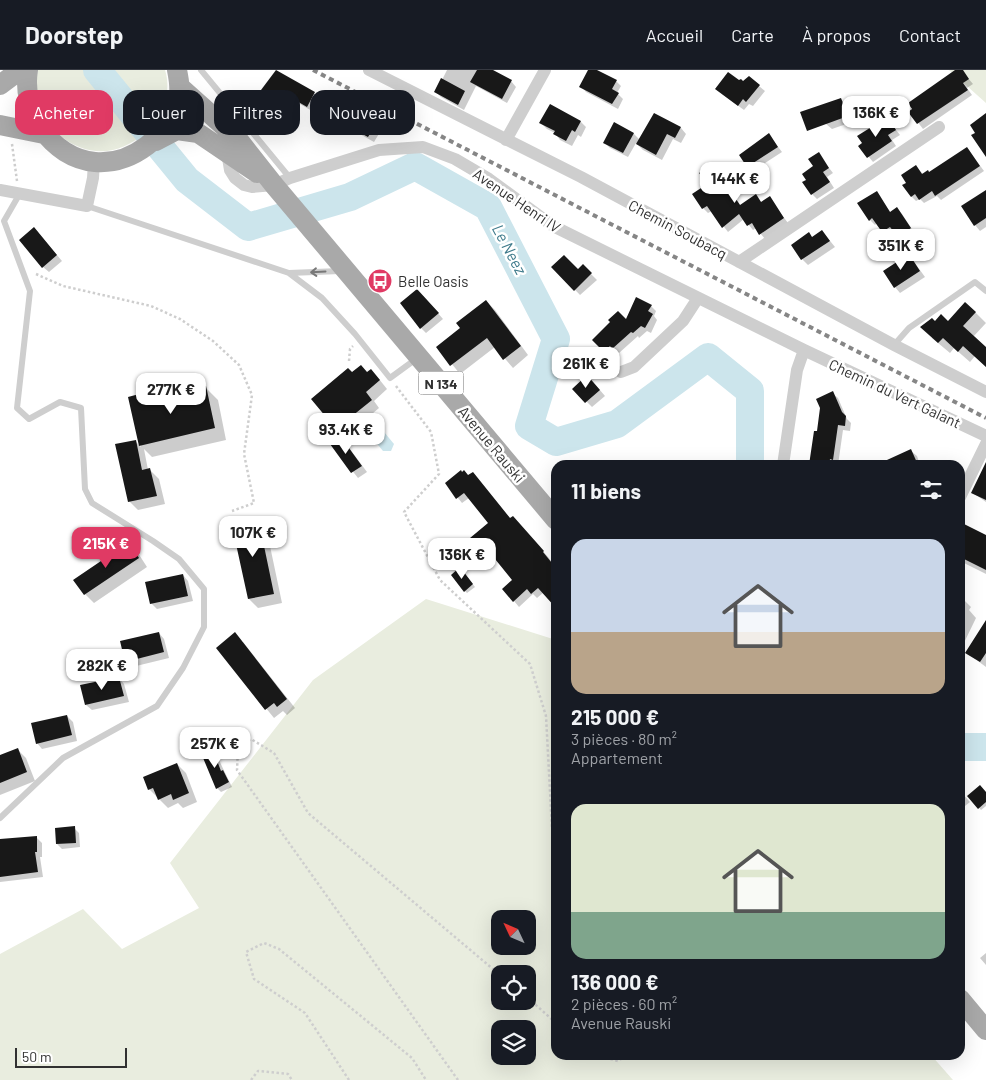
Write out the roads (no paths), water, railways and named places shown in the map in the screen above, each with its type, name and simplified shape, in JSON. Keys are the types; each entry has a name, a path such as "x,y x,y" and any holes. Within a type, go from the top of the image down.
{"main road":[{"path":"0,85 20,70"},
{"path":"27,90 28,70"},
{"path":"45,135 60,148 79,158 94,162 107,162 121,158 150,144 169,123 178,86"},
{"name":"Avenue Rauski","path":"178,86 237,138 283,187 326,246 551,514"},
{"name":"Avenue Rauski","path":"150,144 176,130 198,133 283,187"},
{"path":"965,1005 986,1030"}],"street":[{"name":"Chemin Soubacq","path":"369,70 582,177 894,345 986,392"},
{"path":"506,140 545,70"},
{"path":"739,262 939,127"},
{"name":"Avenue Henri IV","path":"283,187 379,150 423,146 455,159 476,171 553,226 804,350"},
{"path":"0,190 87,206 93,178 94,162"},
{"path":"621,372 634,367 682,321 698,298"},
{"path":"784,460 797,370 804,350"},
{"name":"Chemin du Vert Galant","path":"804,350 986,436"},
{"path":"965,487 986,444"}],"lane":[{"path":"201,70 271,156 283,187"},
{"path":"271,156 283,187"},
{"path":"0,818 63,758 157,706 183,668 204,627 204,589 179,559 92,503 85,489 81,408 60,402 29,419 17,408 30,291 4,221 19,195"},
{"path":"87,206 289,273 322,298 355,334 390,378 419,357"},
{"path":"289,273 346,270"},
{"path":"894,345 909,328 975,282 986,291"}],"water":[{"path":"374,420 394,444 391,451 383,451 364,428"}],"waterway":[{"name":"Le Neez","path":"97,70 187,180 248,227 350,197 415,166 488,207 556,339 529,426 556,442 617,424 708,357 750,391 750,460"},
{"name":"Le Neez","path":"965,747 986,747"}],"railway":[{"path":"313,70 986,418"}],"place":[{"name":"Belle Oasis","path":"380,281"}]}
